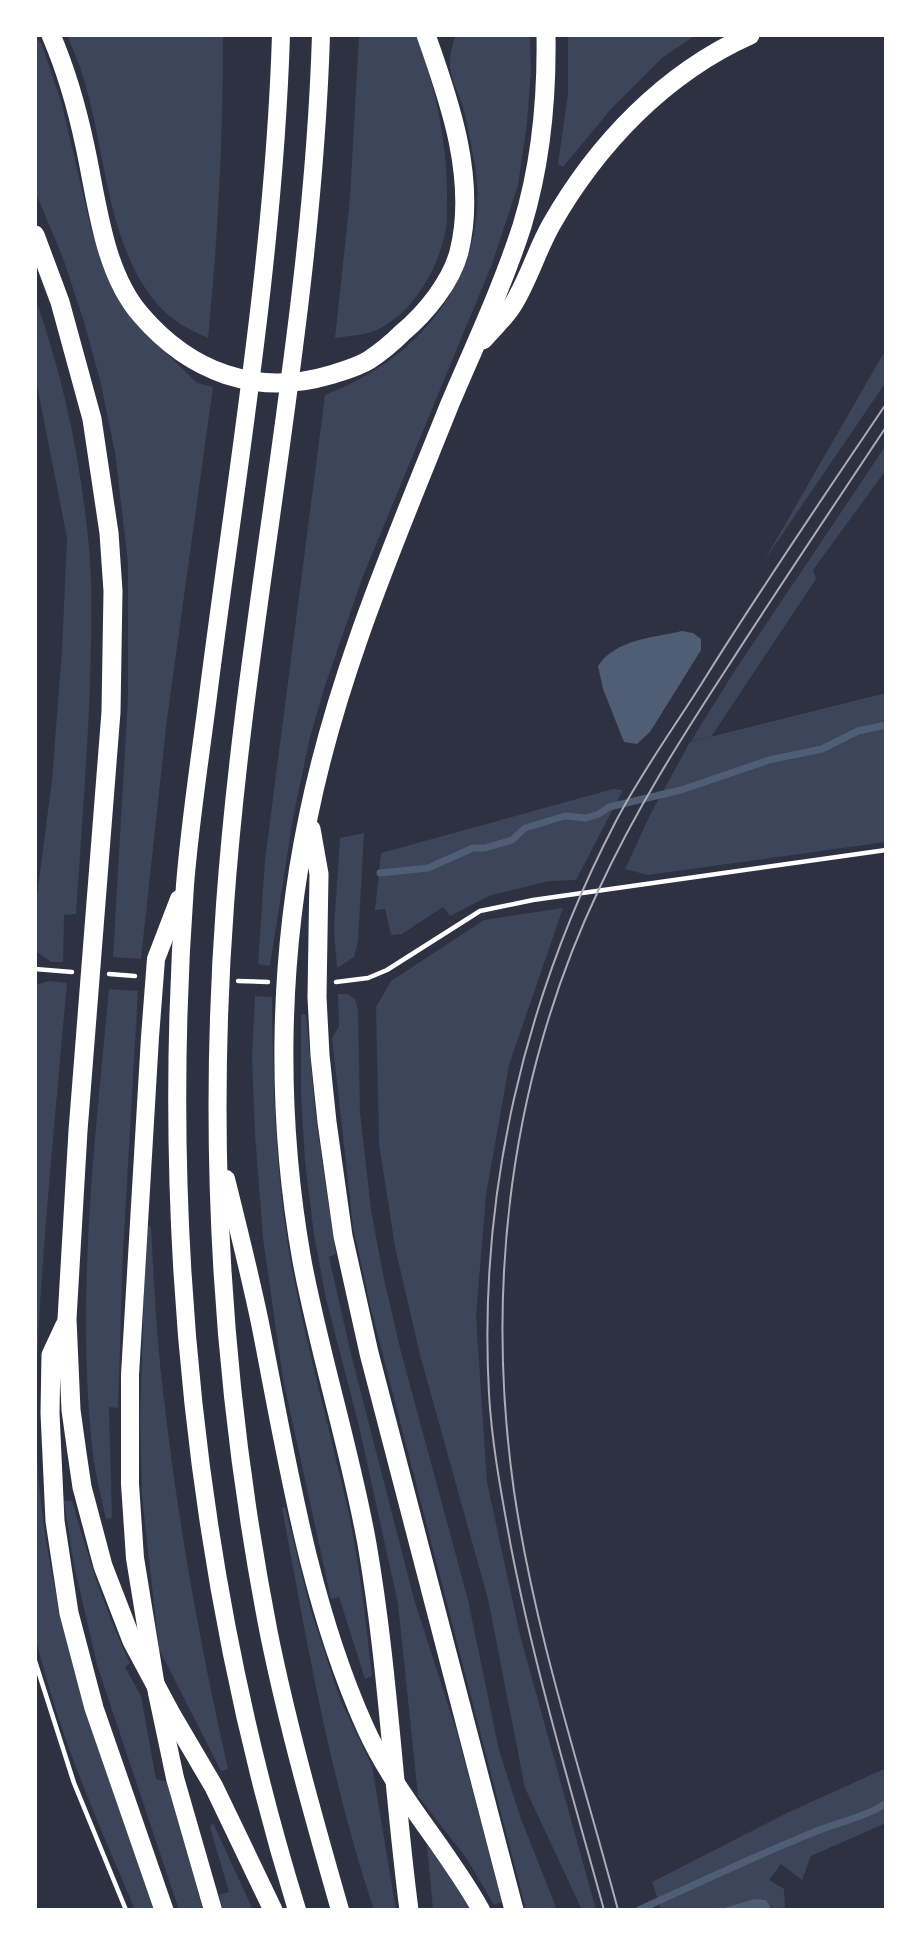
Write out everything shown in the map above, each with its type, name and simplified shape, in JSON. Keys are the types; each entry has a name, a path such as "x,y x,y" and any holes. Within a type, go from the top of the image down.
{"highway":[{"path":"51,35 76,109 96,202 119,281 139,313 165,340 192,360 238,379 279,384 322,377 368,361 412,325 448,278 458,253 463,209 463,167 426,35"},
{"path":"281,35 276,138 259,319 225,562 186,881 176,1104 188,1353 202,1475 221,1595 245,1714 275,1834 298,1910"},
{"path":"321,35 309,233 239,766 225,900 220,994 218,1146 226,1330 249,1515 283,1695 308,1799 340,1910"},
{"path":"409,1910 385,1675 366,1541 315,1324 293,1201 286,1105 287,968 295,893 308,816 323,751 350,659 522,224 543,127 546,35"},
{"path":"471,354 513,304 550,227 584,171 644,106 679,76 721,48 750,35"},
{"path":"35,235 60,302 92,419 109,533 113,592 111,712 79,1118 67,1319 71,1410 91,1526 117,1604 150,1675 214,1787 273,1910"},
{"path":"308,816 319,874 317,997 327,1122 350,1270 372,1366 514,1910"},
{"path":"186,881 156,959 144,1117 129,1436 132,1520 146,1628 166,1737 213,1910"},
{"path":"218,1146 259,1321 306,1549 340,1664 353,1700 379,1755 481,1910"},
{"path":"67,1319 51,1355 50,1379 52,1484 69,1613 84,1674 164,1910"}],"path":[{"path":"368,978 387,970 480,911 533,900 886,850"},
{"path":"35,1661 74,1783 126,1910"}],"shaded area":[{"path":"35,35 42,45 61,101 92,232 110,279 157,344 197,383 213,387 167,719 141,959 113,957 128,698 128,563 115,452 100,380 63,258 35,191"},
{"path":"67,35 223,36 219,187 208,338 182,325 159,306 142,283 128,256 110,198 84,80"},
{"path":"359,35 416,35 435,96 443,138 447,180 446,225 437,260 423,287 404,311 376,330 335,338 350,198"},
{"path":"455,35 530,35 531,71 527,124 518,185 492,264 363,576 325,686 310,737 293,818 270,966 258,964 265,860 325,395 361,378 393,358 421,333 444,304 462,272 473,237 477,199 474,159 465,113 451,71 450,59"},
{"path":"568,35 696,35 662,58 611,109 563,167 558,164 568,94"},
{"path":"35,298 55,359 70,421 86,515 91,582 89,714 76,914 64,915 63,962 51,962 37,952 35,911 52,780 67,538 35,375"},
{"path":"886,349 886,382 764,561"},
{"path":"886,445 886,470 813,570 816,579 711,737 691,741 734,672"},
{"path":"682,631 693,633 701,639 701,650 650,732 637,744 624,742 603,689 598,666 614,650 625,645"},
{"path":"886,693 886,842 648,875 625,869 651,813 690,742"},
{"path":"613,789 623,790 576,880 550,881 491,895 450,916 443,907 402,934 391,935 385,909 375,910 381,853"},
{"path":"364,833 358,941 354,957 337,968 334,929 340,838"},
{"path":"563,908 509,1065 486,1195 476,1316 487,1482 520,1635 596,1910 582,1910 525,1788 488,1599 420,1355 395,1247 379,1143 376,1007 391,981 484,920"},
{"path":"49,981 67,983 44,1247 38,1350 36,1428 42,1513 51,1571 79,1686 154,1910 135,1910 66,1740 35,1635 35,985"},
{"path":"109,989 138,991 123,1252 118,1408 109,1407 112,1518 106,1519 92,1446 86,1332 89,1217"},
{"path":"338,994 347,994 355,999 358,1010 360,1112 371,1210 400,1348 468,1600 499,1750 520,1816 557,1910 526,1910 371,1309 353,1227 332,1038 339,1026"},
{"path":"255,996 272,997 280,1183 288,1245 301,1313 353,1534 372,1676 365,1679 339,1597 331,1599 283,1379 263,1238 255,1134 252,1059"},
{"path":"301,1014 306,1015 317,1127 336,1254 329,1257 414,1599 458,1736 502,1902 494,1905 467,1859 418,1796 398,1604 359,1426 326,1299 314,1235 301,1096"},
{"path":"146,1226 151,1226 160,1362 177,1498 200,1634 228,1769 221,1771 159,1649 142,1497 140,1417"},
{"path":"64,1501 72,1501 98,1584 130,1663 125,1667 141,1696 156,1779 167,1782 203,1910 179,1910 97,1665 74,1565"},
{"path":"285,1507 311,1611 340,1699 372,1766 396,1910 374,1910 358,1861 310,1660 282,1508"},
{"path":"886,1768 886,1823 811,1856 802,1880 781,1864 769,1880 784,1889 785,1910 772,1910 772,1907 754,1899 717,1910 661,1910 652,1882 789,1812"},
{"path":"213,1823 253,1910 223,1910 219,1895 229,1892 210,1827"},
{"path":"427,1845 463,1893 472,1910 433,1910"},
{"path":"754,1899 766,1900 772,1910 717,1910"}],"waterway":[{"path":"380,873 428,868 473,848 485,848 512,840 525,828 565,816 586,818 609,807 681,790 769,760 822,749 858,731 886,725"},
{"path":"639,1910 886,1803"}],"tram line":[{"path":"604,1910 531,1639 511,1547 495,1452 490,1413 488,1320 491,1245 500,1172 514,1099 532,1028 556,957 584,888 616,821 747,612 886,404"},
{"path":"618,1910 546,1650 514,1491 506,1414 503,1337 505,1260 512,1184 525,1108 544,1034 569,960 599,889 628,832 692,722 886,427"}]}
